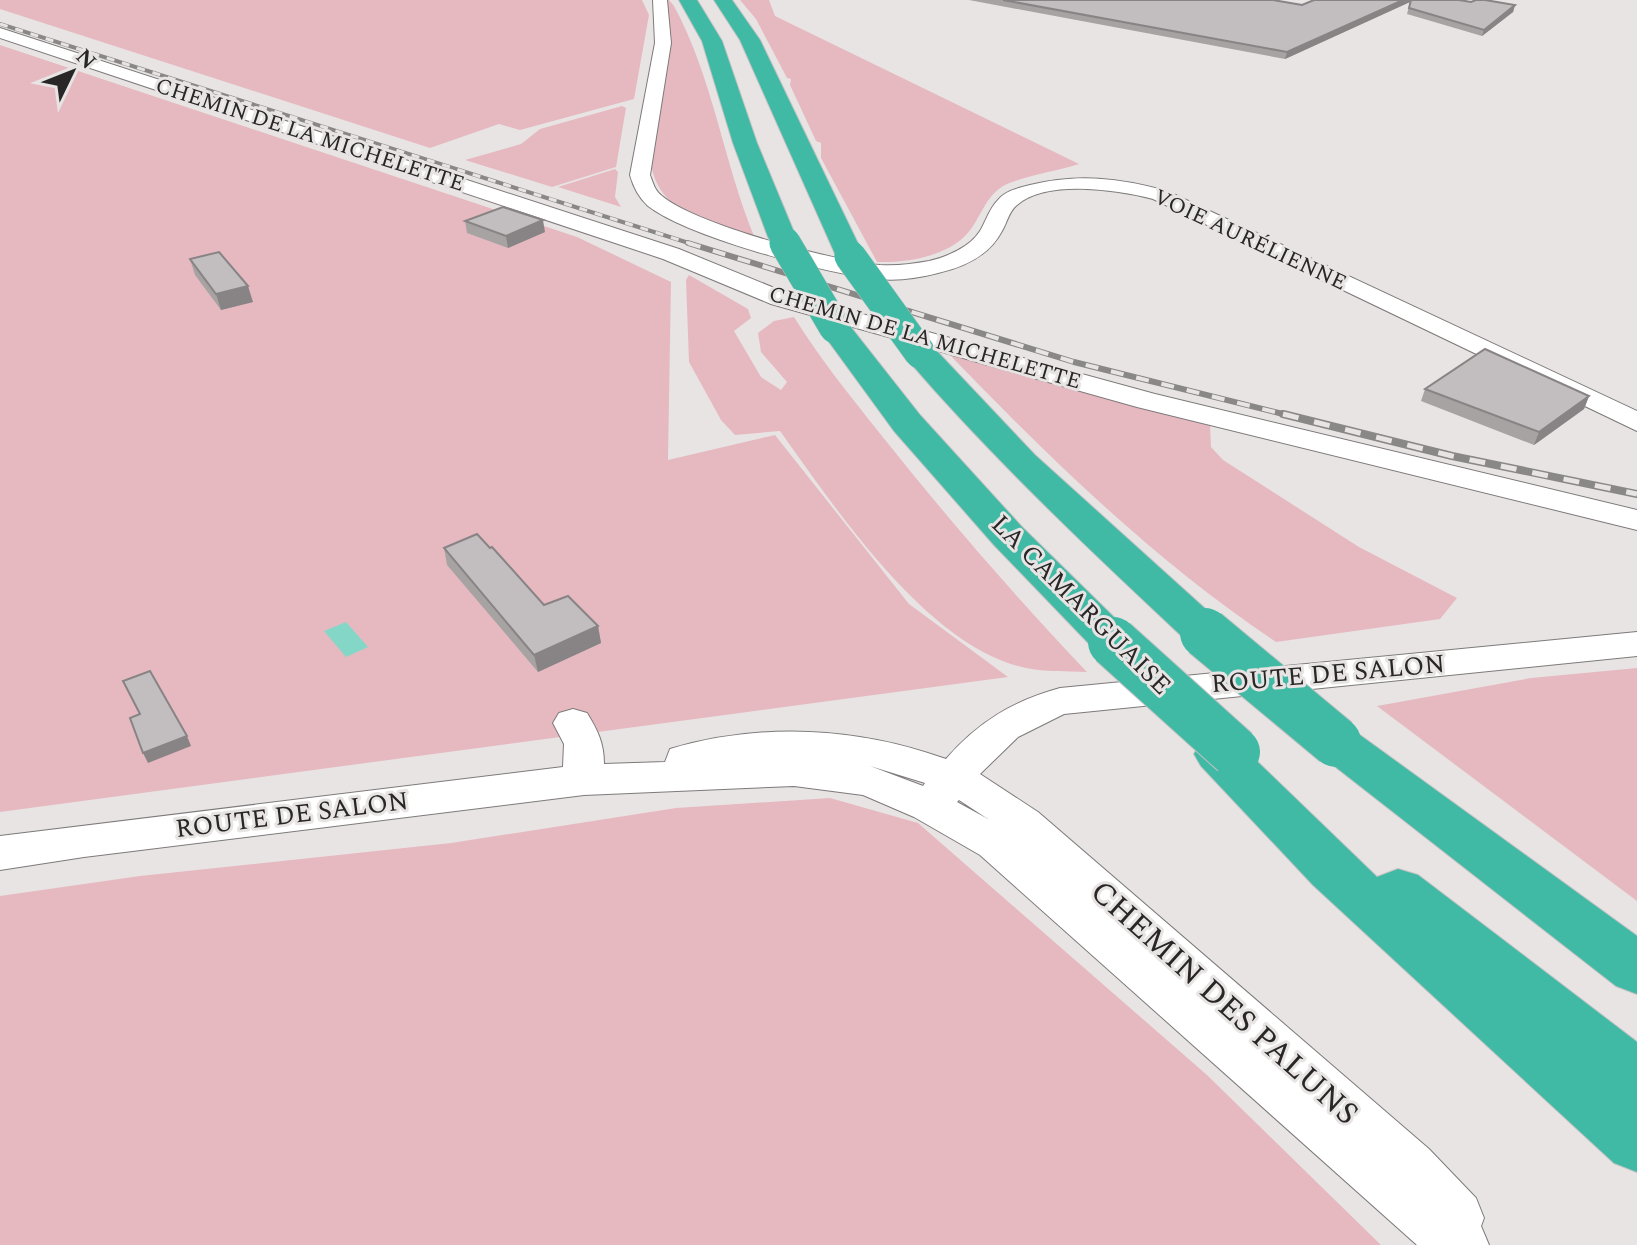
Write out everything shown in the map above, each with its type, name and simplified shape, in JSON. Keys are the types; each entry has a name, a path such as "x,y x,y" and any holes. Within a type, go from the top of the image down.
{"highway":[{"name":"LA CAMARGUAISE","path":"688,0 712,41 745,143 782,237 835,328 917,435 1008,536 1227,753"},
{"path":"723,0 750,40 850,256 920,353 970,412 1059,500 1205,633 1336,742 1637,969"},
{"path":"1227,753 1482,960 1637,1079"},
{"path":"1227,753 1332,870 1637,1141"}],"street":[{"name":"VOIE AURÉLIENNE","path":"660,0 663,43 640,175 654,200 674,213 748,239 850,267 901,271 935,267 961,257 986,239 1007,202 1022,194 1057,183 1095,181 1124,185 1160,195 1637,422"},
{"name":"CHEMIN DE LA MICHELETTE","path":"0,33 671,254 780,299 1147,401 1373,453 1637,520"},
{"name":"ROUTE DE SALON","path":"0,853 84,840 584,780 794,771 941,793 998,729 1032,710 1060,701 1096,695 1637,644"},
{"path":"573,723 584,744 584,780"},
{"name":"CHEMIN DES PALUNS","path":"941,793 995,843 1081,897 1410,1168 1481,1245"},
{"name":"CHEMIN DES PALUNS","path":"1081,897 1460,1245"}],"shaded area":[{"path":"0,0 642,0 649,15 634,99 520,130 499,124 430,148 0,9"},
{"path":"662,0 669,0 674,6 699,62 754,236 689,214 665,195 656,181 651,164"},
{"path":"740,0 769,0 775,16 1079,164 1016,181 999,189 965,236 946,249 912,260 877,262 821,158 821,143 816,141 790,85 791,79 787,78 756,19"},
{"path":"0,45 577,237 671,282 668,460 775,435 909,604 1008,677 0,812"},
{"path":"622,106 626,108 616,167 552,187 465,160 521,144 540,129"},
{"path":"615,169 618,172 615,197 621,207 558,187"},
{"path":"689,275 748,309 751,318 734,331 761,377 781,390 787,382 761,352 758,333 774,321 794,317 836,378 931,497 1087,672 1026,668 990,655 954,634 887,571 828,498 780,431 735,435 721,420 689,362 686,280"},
{"path":"948,353 1210,425 1211,447 1223,460 1359,547 1457,598 1440,619 1276,642 1188,577 1104,506"},
{"path":"346,622 368,647 346,657 324,631"},
{"path":"1637,668 1637,901 1377,706 1531,678"},
{"path":"830,798 918,823 1207,1075 1381,1245 0,1245 0,896 140,876 451,843 676,808"}],"building":[{"path":"1003,0 1273,0 1302,5 1314,0 1403,0 1287,52"},
{"path":"1411,0 1485,0 1515,5 1484,30 1409,8"},
{"path":"503,207 543,220 506,236 465,221"},
{"path":"219,252 248,286 216,294 190,259"},
{"path":"1485,349 1589,396 1539,432 1425,389"},
{"path":"477,534 544,605 568,596 598,626 534,655 444,548"},
{"path":"150,671 187,736 143,753 130,718 140,714 123,681"}],"railway":[{"path":"0,24 695,245"},
{"path":"688,243 1074,362 1291,416"},
{"path":"1283,414 1452,456 1637,494"}]}
